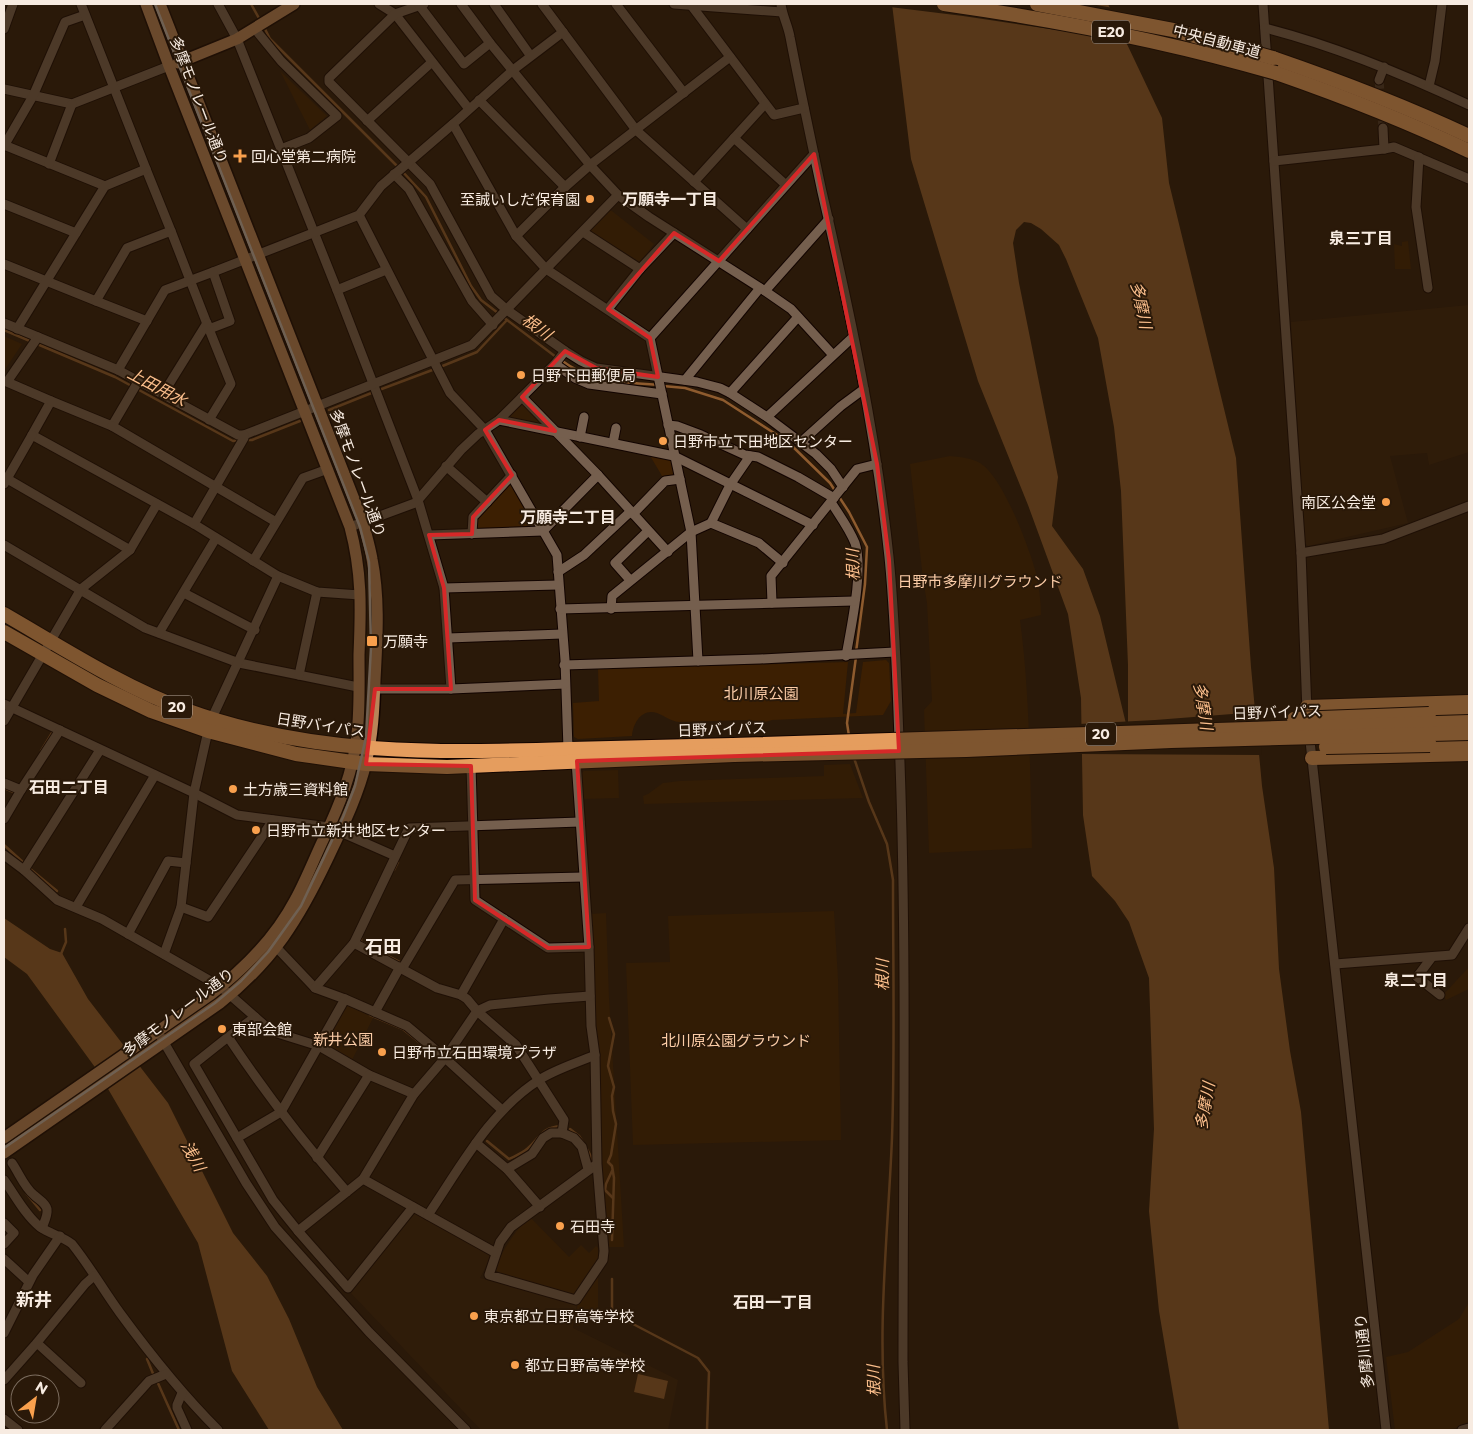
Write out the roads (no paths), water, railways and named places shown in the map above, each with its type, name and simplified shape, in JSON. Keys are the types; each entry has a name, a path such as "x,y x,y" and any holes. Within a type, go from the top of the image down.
{"highway":[{"name":"中央自動車道","path":"944,4 1143,38 1222,57 1359,103 1419,127 1469,151"},
{"name":"中央自動車道","path":"1037,4 1173,30 1273,58 1425,115 1469,136"},
{"name":"日野バイパス","path":"4,614 99,669 154,697 187,710 210,725 278,751 359,763 409,767 576,761 734,750"},
{"name":"日野バイパス","path":"4,632 42,655 128,701 179,722 362,748 430,752 568,749 966,750 1170,736 1469,722"},
{"path":"1307,707 1469,702"},
{"path":"1170,736 1246,722 1341,716 1469,714"},
{"name":"日野バイパス","path":"1170,736 1469,733"},
{"path":"1170,736 1294,747 1469,744"},
{"path":"1312,758 1469,754"}],"main road":[{"name":"多摩モノレール通り","path":"146,4 350,527 360,572 357,734 362,748"},
{"name":"多摩モノレール通り","path":"4,1153 163,1044 231,994 277,948 304,907 340,831 362,748 372,730 377,637 376,599 372,560 363,522 160,4"},
{"path":"169,66 237,39 292,4"},
{"name":"多摩モノレール通り","path":"4,1138 221,987 249,961 278,927 294,902 359,763"}],"street":[{"path":"4,29 13,4"},
{"path":"81,4 230,384 209,420"},
{"path":"218,4 237,39 418,500 444,588 451,689"},
{"path":"379,4 395,14 469,108"},
{"path":"490,43 464,64 422,4 395,14 329,78 329,82 430,184 491,296 507,310 565,351 596,368 659,379 686,380 709,385 730,393 801,442 825,463 842,487"},
{"path":"461,4 490,43 590,166 618,195 791,309 833,355"},
{"path":"494,4 530,55"},
{"path":"542,4 636,130 747,230"},
{"path":"616,4 684,93"},
{"path":"674,4 781,8 788,27 829,219 864,389 877,464 889,560 895,652 905,944 902,1362 905,1430"},
{"name":"多摩川通り","path":"1263,4 1301,554 1307,707 1386,1430"},
{"path":"1429,86 1435,61 1442,4"},
{"path":"692,5 774,115 804,108"},
{"path":"86,15 65,22 33,96 4,146 106,186"},
{"path":"261,25 281,61 337,116 309,138 281,149"},
{"path":"1265,28 1323,45 1384,67 1469,105"},
{"path":"118,370 166,290 359,215 381,186 530,55 563,32"},
{"path":"516,236 565,187 590,166 730,57"},
{"path":"367,121 432,62"},
{"path":"4,89 72,104 169,66"},
{"path":"1379,80 1384,67"},
{"path":"479,100 565,187"},
{"path":"49,164 72,104"},
{"path":"694,182 765,104"},
{"path":"453,124 516,236 546,269 650,338 691,532 698,661"},
{"path":"1383,128 1384,149"},
{"path":"734,138 786,185"},
{"path":"1274,161 1384,149 1394,146 1469,179"},
{"path":"650,338 814,154"},
{"path":"1419,157 1416,207 1428,288"},
{"path":"17,329 106,186 146,169"},
{"path":"396,173 409,189 472,301 493,325"},
{"path":"194,524 244,437 317,406 374,389 436,365 472,345 618,195"},
{"path":"4,204 76,233"},
{"path":"359,215 450,392 485,430 504,467 512,475 557,555 568,749"},
{"path":"686,380 763,289 829,219"},
{"path":"96,301 127,248 171,231"},
{"path":"583,232 640,269"},
{"path":"608,309 640,269 674,233"},
{"path":"4,264 147,321"},
{"path":"337,290 386,270"},
{"path":"163,394 208,326 230,321 212,272"},
{"path":"730,393 798,317"},
{"path":"4,323 35,341 118,370 136,385 163,394 244,437"},
{"path":"767,417 853,337"},
{"path":"35,341 5,384 112,426 276,522"},
{"path":"350,527 418,500 446,466 478,434 499,420 555,364 565,351"},
{"path":"555,364 575,378 589,384 661,392"},
{"path":"112,426 136,385"},
{"path":"801,442 864,389"},
{"path":"522,396 558,432 668,552"},
{"path":"51,401 5,480 130,550"},
{"path":"580,437 584,417"},
{"path":"499,420 674,456 813,524"},
{"path":"668,425 677,426 750,456 758,457 798,477 833,499 852,535 857,550 858,573 848,656"},
{"path":"613,443 616,428"},
{"path":"32,435 194,524 278,576 317,592 360,595"},
{"path":"611,609 612,596 630,580 691,532 711,523 730,485 750,456"},
{"path":"772,603 772,576 842,487 858,470 877,464"},
{"path":"446,466 487,502"},
{"path":"253,561 303,478 328,469"},
{"path":"472,534 472,517 512,475"},
{"path":"429,535 543,531 598,475"},
{"path":"558,572 584,555 665,481 680,479"},
{"path":"4,721 8,706 42,655 81,589 130,550 157,504"},
{"path":"1301,554 1383,538 1469,506"},
{"path":"711,523 759,543 783,563"},
{"path":"630,580 615,563 648,531"},
{"path":"159,633 216,538"},
{"path":"4,545 146,628 239,663 358,687"},
{"path":"164,954 181,907 194,793 210,725 278,576"},
{"path":"444,588 558,585"},
{"path":"299,675 317,592"},
{"path":"184,593 255,630"},
{"path":"560,609 854,601"},
{"path":"448,638 562,634"},
{"path":"564,665 848,656 895,652"},
{"path":"375,689 451,689 565,684"},
{"path":"8,706 237,815 329,827 395,856"},
{"path":"4,819 60,730"},
{"path":"27,867 100,750"},
{"path":"576,761 589,947 591,1026 595,1054 597,1164 604,1251 603,1260 576,1300 489,1275 500,1242 511,1227 597,1164"},
{"path":"472,766 475,900 548,948 589,947"},
{"path":"76,907 155,775"},
{"path":"4,783 21,790"},
{"path":"181,907 208,917 273,820"},
{"path":"315,988 354,943 409,828 580,822"},
{"path":"4,855 27,867 57,900 102,919 221,987 271,1031 319,1046 369,1075 414,1094"},
{"path":"128,934 168,861 186,863"},
{"path":"375,1012 455,880 583,877"},
{"path":"461,995 504,919"},
{"path":"1335,964 1452,955 1469,928"},
{"path":"354,943 437,988 461,995 516,1045 564,1120 562,1133"},
{"path":"277,948 315,988 407,1026 502,1110"},
{"path":"1432,956 1417,977 1440,995"},
{"path":"298,1231 363,1179 414,1094 445,1058 477,1011 490,1005 549,998 590,996"},
{"path":"237,1138 281,1112 345,999"},
{"path":"255,1017 194,1064 273,1200 348,1288 413,1207"},
{"path":"156,1033 246,1184 275,1227 369,1332 466,1430"},
{"path":"228,1037 281,1112 317,1158 347,1192"},
{"path":"428,1215 476,1143 502,1110 539,1080 595,1054"},
{"path":"317,1158 369,1075"},
{"path":"507,1169 532,1154 543,1138 551,1133 562,1133 574,1138 582,1147 588,1169"},
{"path":"476,1143 507,1169 540,1207"},
{"path":"12,1163 33,1195 47,1209 47,1215 42,1228"},
{"path":"363,1179 496,1253"},
{"path":"4,1180 30,1216 42,1228 60,1236 74,1247 159,1377 182,1393 218,1430"},
{"path":"4,1223 14,1233 4,1244"},
{"path":"4,1333 28,1282 60,1236"},
{"path":"4,1259 28,1282"},
{"path":"4,1380 85,1284 94,1276"},
{"path":"37,1342 81,1383"},
{"path":"105,1430 159,1377"},
{"path":"182,1393 177,1408 187,1430"},
{"path":"4,1419 18,1430"},
{"path":"1462,1430 1469,1428"}],"water":[{"name":"多摩川","path":"892,4 1108,4 1162,118 1169,183 1236,458 1251,667 1262,786 1274,868 1279,969 1290,1051 1301,1112 1329,1430 1179,1430 1159,1311 1149,1211 1154,1129 1149,978 1129,922 1115,901 1092,876 1083,815 1081,698 1068,614 1028,505 978,381 911,159","holes":["1024,222 1031,223 1059,245 1098,338 1114,427 1121,491 1128,665 1128,732 1100,616 1083,569 1052,526 1058,477 1019,283 1013,243 1016,230"]},
{"name":"浅川","path":"4,918 50,949 62,953 88,999 168,1103 233,1233 267,1276 289,1319 317,1387 343,1430 269,1430 232,1371 198,1243 97,1070 27,974 4,957"},
{"path":"638,1374 668,1381 664,1399 634,1392"}],"waterway":[{"name":"根川","path":"251,4 260,20"},
{"name":"根川","path":"264,27 270,39 398,167"},
{"name":"根川","path":"402,171 426,197 471,286 481,300 498,313"},
{"name":"根川","path":"503,317 556,357"},
{"name":"上田用水","path":"440,367 477,352 507,320"},
{"name":"上田用水","path":"4,330 115,377 233,441 239,440"},
{"name":"根川","path":"561,360 583,373 595,377 619,382 658,385"},
{"name":"上田用水","path":"379,390 435,369"},
{"name":"根川","path":"663,386 685,388 723,400 788,442 830,483 849,512 867,547 865,584 856,652"},
{"name":"上田用水","path":"329,410 374,392"},
{"name":"上田用水","path":"245,440 252,440 300,421"},
{"name":"根川","path":"849,736 847,723 856,657"},
{"path":"41,751 52,733"},
{"name":"根川","path":"854,758 869,802 887,844 893,880 893,1106 883,1321 884,1394 887,1430"},
{"path":"4,788 16,793"},
{"path":"4,845 25,864"},
{"path":"394,870 398,862"},
{"path":"29,868 57,891"},
{"path":"61,954 66,942 65,929"},
{"path":"361,938 361,942 400,962"},
{"path":"370,1015 403,1029 419,1042"},
{"path":"609,1018 614,1034 608,1066 614,1087 612,1096 616,1124 608,1162 612,1166 614,1178 612,1240"},
{"path":"487,1141 509,1159 525,1150 545,1131 560,1126"},
{"path":"570,1129 583,1142"},
{"path":"587,1149 594,1162"},
{"path":"612,1171 605,1190 613,1198"},
{"path":"26,1193 40,1210"},
{"path":"612,1279 612,1313 698,1358 709,1372 707,1430"},
{"path":"147,1359 154,1376"},
{"path":"157,1381 179,1430"}],"tunnel":[{"path":"1379,80 1383,128"}],"railway":[{"path":"4,1148 215,1003 241,981 268,952 301,906 343,817 355,786 366,737 371,647 369,562 360,527 155,4"}],"place":[{"name":"回心堂第二病院","path":"240,156"},
{"name":"至誠いしだ保育園","path":"590,199"},
{"name":"日野下田郵便局","path":"521,375"},
{"name":"日野市立下田地区センター","path":"663,441"},
{"name":"南区公会堂","path":"1386,502"},
{"name":"万願寺","path":"372,641"},
{"name":"土方歳三資料館","path":"233,789"},
{"name":"日野市立新井地区センター","path":"256,830"},
{"name":"東部会館","path":"222,1029"},
{"name":"日野市立石田環境プラザ","path":"382,1052"},
{"name":"石田寺","path":"560,1226"},
{"name":"東京都立日野高等学校","path":"474,1316"},
{"name":"都立日野高等学校","path":"515,1365"}],"district":[{"name":"万願寺一丁目","path":"670,199"},
{"name":"泉三丁目","path":"1361,238"},
{"name":"万願寺二丁目","path":"568,517"},
{"name":"石田二丁目","path":"69,787"},
{"name":"石田","path":"383,947"},
{"name":"泉二丁目","path":"1416,980"},
{"name":"新井","path":"34,1300"},
{"name":"石田一丁目","path":"773,1302"}],"park label":[{"name":"日野市多摩川グラウンド","path":"980,581"},
{"name":"北川原公園","path":"761,693"},
{"name":"新井公園","path":"343,1039"},
{"name":"北川原公園グラウンド","path":"736,1040"}]}
